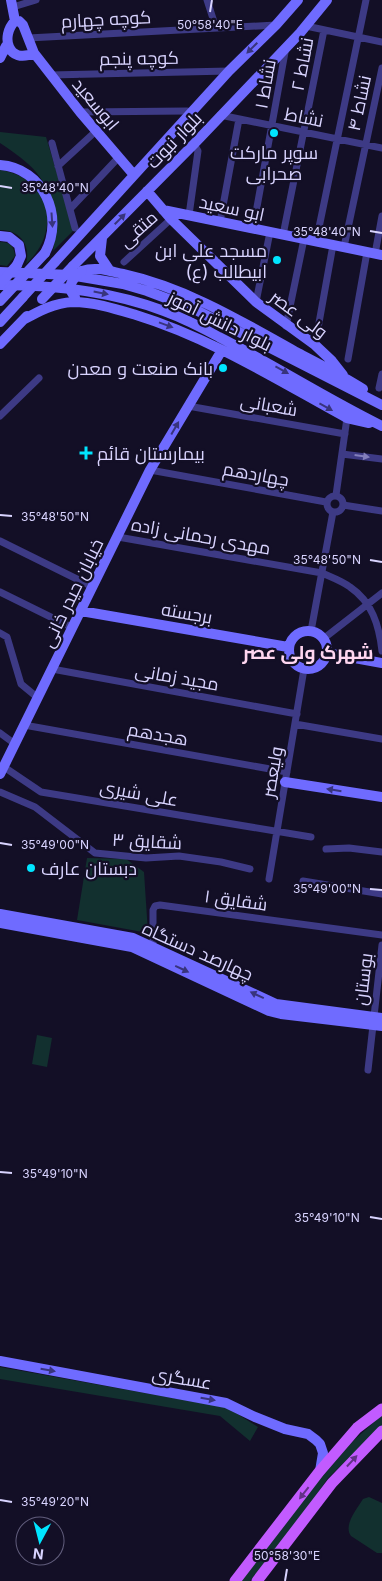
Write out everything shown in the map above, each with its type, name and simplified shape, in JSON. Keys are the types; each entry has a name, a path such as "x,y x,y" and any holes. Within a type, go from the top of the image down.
{"main road":[{"name":"بلوار نبوت","path":"0,322 229,71 276,25 298,0"},
{"name":"بلوار نبوت","path":"0,344 42,299 78,268 102,237 194,144 306,26 327,0"},
{"path":"0,58 6,46 10,24 14,21 12,3"},
{"name":"ابوسعید","path":"14,21 19,21 23,25 34,53 50,75 134,175"},
{"path":"6,46 10,51 21,56 34,53"},
{"path":"0,165 14,168 33,178 42,187 48,200 53,229 45,253 0,301"},
{"name":"ولی عصر","path":"147,191 171,219 256,302 332,360 346,378"},
{"name":"ابو سعید","path":"163,210 375,254"},
{"path":"0,236 9,237 19,244 21,256 16,268 0,284"},
{"path":"102,237 100,256 110,271"},
{"name":"بلوار دانش آموز","path":"0,271 16,268 96,278 147,290 192,308 382,403"},
{"path":"86,303 70,292 70,285 78,268 110,271 153,282 188,295 231,316 346,378 382,403"},
{"name":"بلوار دانش آموز","path":"0,284 62,287 97,292 166,311 257,356 381,426"},
{"path":"23,320 38,311 72,302 119,310 153,320 183,331 222,350 347,418 381,426"},
{"name":"خیابان حیدر خانی","path":"2,770 150,470 222,350"},
{"name":"برجسته","path":"81,611 288,647"},
{"path":"305,631 311,631 316,632 323,638 327,653 325,659 316,668 304,669 294,664 288,653 288,647 294,636 305,631"},
{"path":"327,653 382,663"},
{"path":"286,777 382,797"},
{"name":"چهارصد دستگاه","path":"0,914 132,942 276,1004 377,1022"},
{"name":"چهارصد دستگاه","path":"0,923 132,942"},
{"name":"عسگری","path":"0,1361 226,1403 285,1429 308,1434 320,1444 323,1453 319,1472"},
{"path":"235,1581 319,1472 357,1428 382,1409"},
{"path":"257,1581 332,1483 382,1432"}],"street":[{"path":"12,3 36,0"},
{"path":"207,0 216,28"},
{"path":"316,242 366,0"},
{"name":"کوچه چهارم","path":"28,38 276,25"},
{"path":"306,26 382,42"},
{"name":"نشاط ۲","path":"283,235 324,30"},
{"name":"نشاط ۱","path":"253,229 286,47"},
{"name":"نشاط ۴","path":"344,247 382,68"},
{"name":"کوچه پنجم","path":"50,75 229,71"},
{"path":"80,112 187,111"},
{"name":"نشاط","path":"220,115 382,148"},
{"path":"220,222 240,119"},
{"path":"58,166 96,130"},
{"path":"52,143 75,228"},
{"path":"189,215 198,151 194,144"},
{"path":"70,209 119,157"},
{"path":"348,359 375,254 382,216"},
{"name":"متقی","path":"124,262 171,219"},
{"path":"256,302 270,232"},
{"path":"286,326 304,239"},
{"path":"314,345 333,245"},
{"path":"379,388 382,374"},
{"path":"0,416 39,378"},
{"name":"شعبانی","path":"188,406 345,434"},
{"path":"336,495 347,418"},
{"path":"342,454 382,459"},
{"name":"چهاردهم","path":"150,470 326,502"},
{"path":"336,495 341,498 343,505 340,510 333,512 328,509 326,502 329,497 336,495"},
{"path":"343,505 382,511"},
{"path":"311,631 333,512"},
{"name":"مهدی رحمانی زاده","path":"118,537 322,573 350,587 369,604 380,630 382,650"},
{"path":"1,545 93,587"},
{"path":"0,592 73,628"},
{"path":"323,638 382,593"},
{"path":"0,634 7,637 21,684 38,698"},
{"name":"مجید زمانی","path":"52,669 297,714"},
{"name":"ولیعصر","path":"269,879 304,669"},
{"path":"295,724 382,739"},
{"name":"هجدهم","path":"24,725 286,777"},
{"path":"0,734 15,744"},
{"name":"علی شیری","path":"2,770 41,792 311,837"},
{"name":"شقایق ۳","path":"0,792 35,807 95,853 146,858 179,856 221,862 250,869"},
{"path":"326,849 348,848 382,852"},
{"path":"302,881 382,894"},
{"name":"شقایق ۱","path":"153,951 153,910 155,906 382,935"},
{"name":"بوستان","path":"368,1070 377,1022 382,944"}],"green space":[{"path":"0,132 46,137 74,230 53,251 54,225 51,203 43,181 29,165 0,143"},
{"path":"0,170 17,175 30,183 40,194 46,207 47,222 45,236 38,251 26,264 27,251 22,240 13,233 0,230"},
{"path":"0,242 11,245 14,250 15,256 7,266 0,265"},
{"path":"87,858 126,859 144,872 148,933 77,920"},
{"path":"37,1035 52,1038 47,1067 32,1064"},
{"path":"0,1367 228,1408 258,1427 250,1441 220,1416 0,1379"},
{"path":"382,1415 382,1426 328,1478 303,1514 250,1581 240,1581 310,1491 353,1441"},
{"path":"369,1497 382,1503 382,1553 377,1553 351,1536 349,1532 354,1512 363,1499"}],"place":[{"name":"سوپر مارکت صحرابی","path":"274,133"},
{"name":"مسجد علی ابن ابیطالب (ع)","path":"277,260"},
{"name":"بانک صنعت و معدن","path":"223,368"},
{"name":"بیمارستان قائم","path":"86,453"},
{"name":"دبستان عارف","path":"31,868"}],"district":[{"name":"شهرک ولی عصر","path":"308,652"}]}
